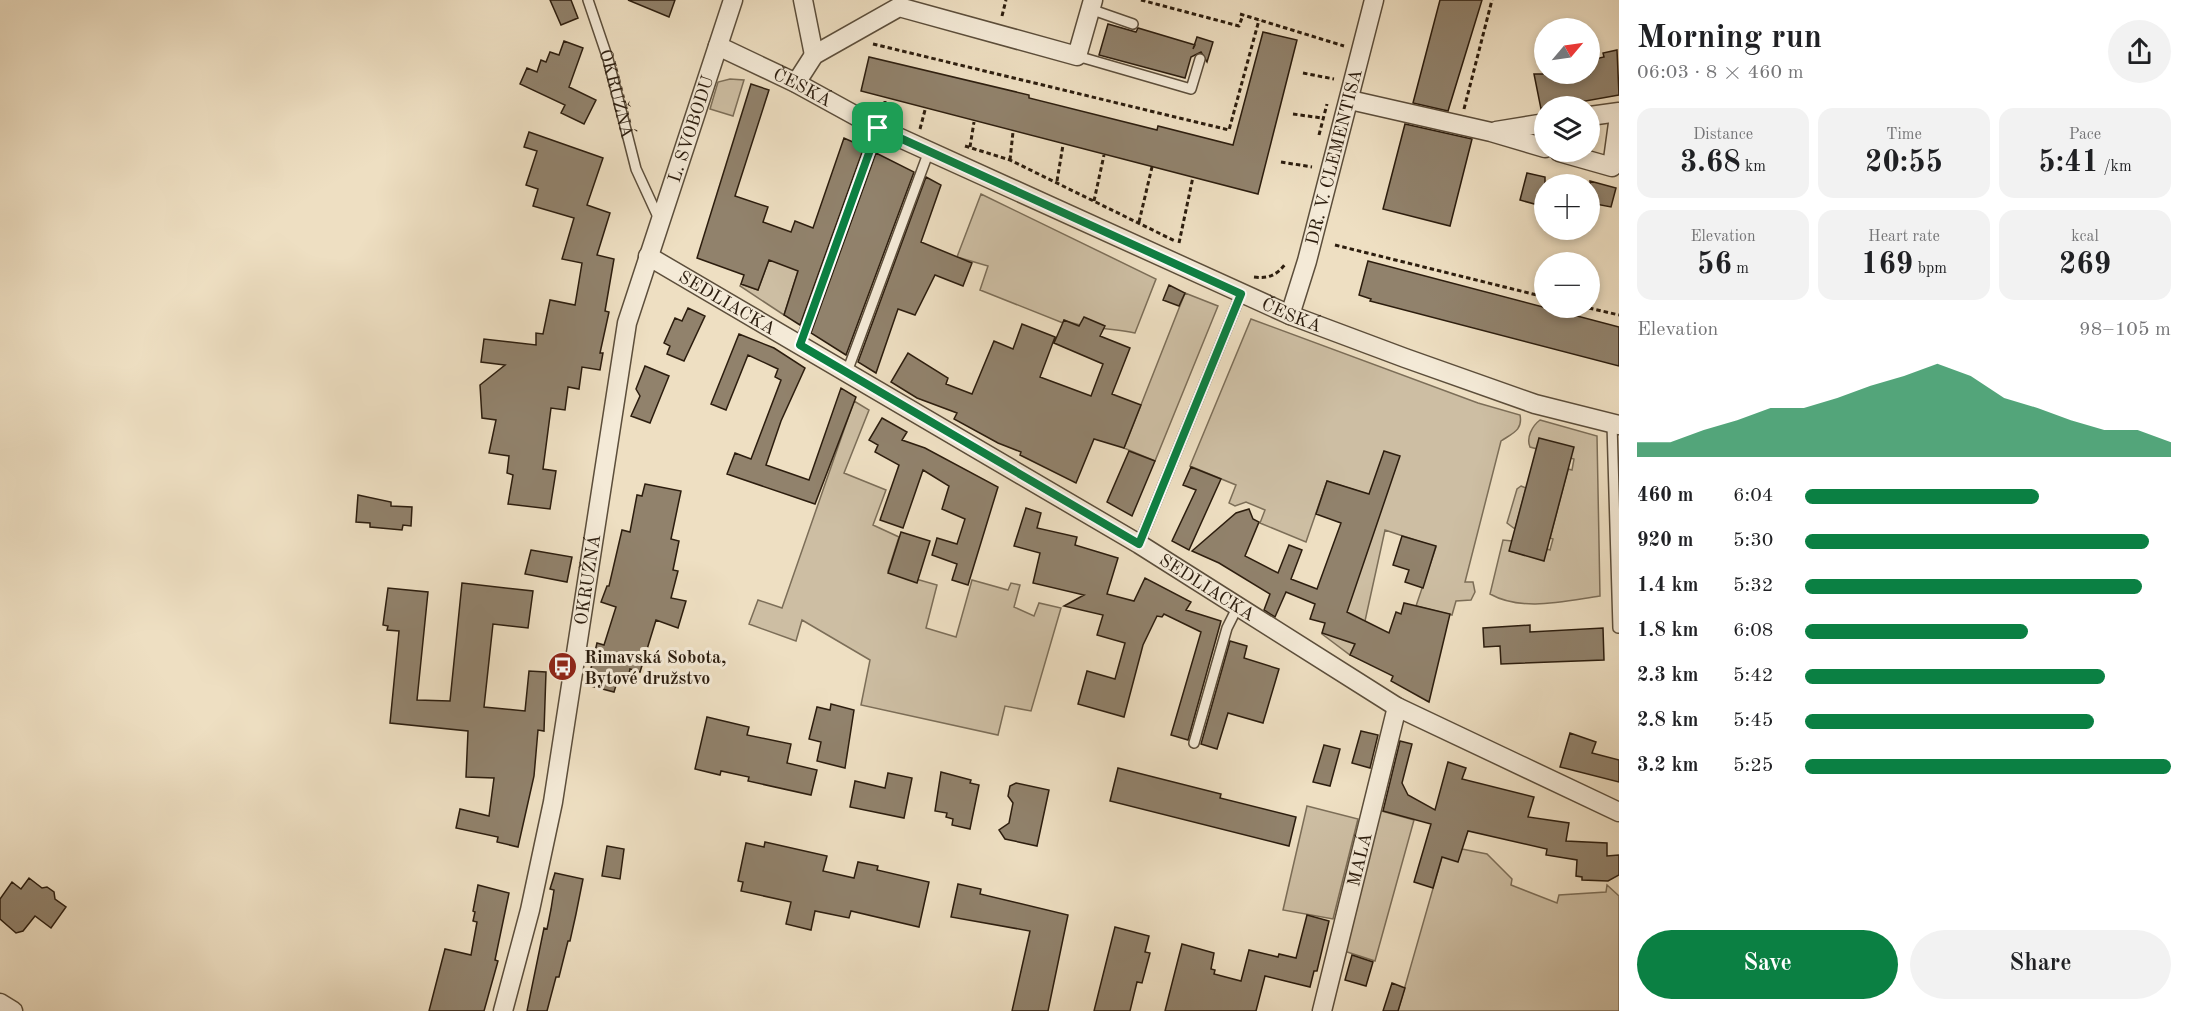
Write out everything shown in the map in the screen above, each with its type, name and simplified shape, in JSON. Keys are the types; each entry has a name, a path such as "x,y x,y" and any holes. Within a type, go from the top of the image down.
{"street":[{"name":"L. SVOBODU","path":"648,256 733,0"},
{"path":"803,0 814,55"},
{"name":"DR. V. CLEMENTISA","path":"1290,315 1301,285 1374,0"},
{"path":"796,83 814,55 899,7 1077,56 1091,5"},
{"name":"ČESKÁ","path":"718,46 796,83 886,120 929,151 1290,315 1535,404 1616,425"},
{"path":"1350,100 1534,144"},
{"path":"1594,162 1612,167 1619,114 1600,115"},
{"path":"1491,132 1534,125"},
{"name":"SEDLIACKA","path":"648,256 1139,544 1397,707 1619,812"},
{"name":"OKRUŽNÁ","path":"503,1011 530,910 553,802 627,323 648,256"},
{"name":"MALÁ","path":"1322,1011 1397,707"},
{"path":"0,1003 13,1011"}],"lane":[{"name":"OKRUŽNÁ","path":"588,0 608,59 636,169 659,219"},
{"path":"1091,5 1133,24"},
{"path":"1077,56 1191,89 1200,59"},
{"path":"800,345 886,120"},
{"path":"847,372 929,151"},
{"path":"1139,544 1241,294"},
{"path":"1616,425 1618,628"},
{"path":"1194,743 1227,628 1238,606"}],"path":[{"path":"1141,0 1239,26 1241,14 1345,46 1341,57"},
{"path":"1460,125 1492,0"},
{"path":"872,43 1229,130 1259,20"},
{"path":"1331,89 1338,68"},
{"path":"1303,72 1334,79"},
{"path":"1318,138 1328,99"},
{"path":"885,100 886,120"},
{"path":"875,110 886,120"},
{"path":"911,127 920,131 925,110"},
{"path":"1293,114 1322,118"},
{"path":"970,147 974,122"},
{"path":"1010,160 1014,132"},
{"path":"960,144 1010,160 1057,181 1189,248"},
{"path":"1057,181 1063,145"},
{"path":"1094,201 1104,155"},
{"path":"1309,178 1314,157"},
{"path":"1281,162 1312,167"},
{"path":"1139,222 1152,167"},
{"path":"1179,243 1193,177"},
{"path":"1335,244 1534,294"},
{"path":"1251,277 1265,279 1278,273 1290,258"},
{"path":"1600,311 1619,315"}],"shaded area":[{"path":"730,79 744,80 733,116 710,109 718,82"},
{"path":"981,194 1156,279 1135,333 1081,325 1064,320 1063,323 980,290 988,266 957,257"},
{"path":"770,257 799,268 784,315 740,286 741,284 758,290"},
{"path":"1185,293 1218,306 1155,461 1124,448"},
{"path":"1251,319 1478,403 1520,415 1518,428 1501,441 1465,582 1473,582 1475,592 1471,600 1456,601 1452,615 1416,606 1436,547 1385,530 1365,621 1350,655 1322,634 1367,494 1327,481 1306,542 1260,523 1265,510 1246,502 1235,506 1229,503 1236,485 1190,466"},
{"path":"854,401 869,410 844,473 886,490 873,525 899,537 888,571 937,585 926,628 956,637 972,580 1008,590 1011,583 1020,585 1014,607 1034,616 1039,603 1061,608 1031,711 1005,706 998,735 861,705 870,660 802,620 796,641 749,624 758,600 782,608"},
{"path":"1540,420 1597,436 1600,596 1530,604 1516,603 1490,594 1503,540 1512,541 1510,551 1543,560 1547,549 1550,550 1553,539 1550,538 1568,469 1572,470 1574,459 1530,447 1530,432"},
{"path":"1521,486 1526,488 1515,529 1507,523 1517,489"},
{"path":"1307,806 1358,819 1333,919 1283,910"},
{"path":"1378,810 1414,820 1375,961 1344,951"},
{"path":"1462,849 1487,854 1512,879 1511,885 1557,903 1559,895 1606,892 1607,885 1619,896 1619,1011 1398,1011 1442,857"}],"building":[{"path":"550,0 571,0 578,18 561,25"},
{"path":"628,0 675,0 669,17"},
{"path":"1440,0 1482,0 1448,111 1413,103"},
{"path":"1108,24 1136,32 1138,28 1194,45 1197,37 1213,42 1207,62 1201,52 1191,57 1185,78 1099,55"},
{"path":"1263,32 1297,40 1258,194 861,91 869,57 1029,95 1029,98 1157,130 1158,126 1233,145"},
{"path":"564,41 583,48 569,87 596,100 584,124 561,113 565,105 520,84 527,68 537,72 541,60 546,62 550,52 559,55"},
{"path":"1617,50 1619,95 1600,98 1600,96 1538,96 1536,84 1600,84 1600,58 1604,57 1603,53"},
{"path":"751,84 769,90 735,196 768,207 763,222 791,232 795,221 813,228 844,138 864,147 800,325 784,315 798,271 769,260 758,290 741,284 744,275 697,258"},
{"path":"1405,124 1472,139 1450,226 1383,209"},
{"path":"529,132 603,158 587,205 610,213 597,255 614,259 605,311 609,312 600,353 603,353 600,370 582,367 579,389 568,387 565,410 551,408 543,469 556,471 550,509 508,504 513,475 507,473 509,456 489,453 496,420 482,418 480,385 505,365 481,362 484,339 536,345 536,333 543,334 550,300 575,305 582,263 562,259 574,218 533,206 538,189 526,185 537,151 524,147"},
{"path":"876,153 914,172 846,355 811,333"},
{"path":"1527,173 1534,175 1534,204 1520,200"},
{"path":"926,177 941,185 921,242 972,263 963,286 935,275 915,315 898,309 876,373 858,362"},
{"path":"1600,184 1616,188 1611,207 1600,205"},
{"path":"1368,261 1534,305 1534,318 1585,318 1619,327 1619,366 1370,301 1371,299 1359,295"},
{"path":"1169,285 1185,293 1179,306 1163,300"},
{"path":"688,308 705,316 684,361 667,354 670,346 664,343 675,318 682,321"},
{"path":"1084,317 1105,326 1100,336 1130,348 1112,394 1141,405 1124,448 1094,439 1076,483 1020,455 1021,452 998,443 954,419 957,413 917,398 891,382 908,353 948,378 946,384 972,394 994,341 1013,349 1022,324 1055,337 1040,377 1091,396 1103,364 1054,343 1064,320 1079,326"},
{"path":"739,334 774,348 805,368 781,421 766,465 809,480 841,388 856,397 815,504 727,474 735,453 751,459 781,380 775,377 778,369 748,355 726,410 711,404"},
{"path":"645,366 669,376 650,423 631,416 640,396 636,389"},
{"path":"882,418 907,432 902,440 925,448 998,487 968,585 952,580 957,564 932,555 937,538 957,544 965,519 942,509 949,486 923,470 903,528 880,520 899,465 875,452 878,445 869,440"},
{"path":"1539,438 1574,447 1544,561 1509,551"},
{"path":"1129,451 1155,461 1132,516 1107,502"},
{"path":"1384,451 1400,456 1347,612 1389,633 1396,612 1401,614 1404,603 1450,614 1429,702 1391,681 1393,676 1350,655 1355,644 1322,633 1325,623 1310,619 1315,604 1286,592 1275,617 1264,610 1270,594 1219,563 1192,551 1236,513 1249,509 1253,519 1259,522 1245,556 1278,573 1289,545 1302,550 1291,579 1317,589 1341,523 1316,514 1327,481 1369,494"},
{"path":"1191,467 1221,479 1189,550 1172,541 1196,490 1183,485"},
{"path":"645,484 681,491 671,539 679,541 673,570 678,571 671,598 686,601 678,628 656,620 640,672 630,669 627,684 617,682 614,692 587,685 597,643 604,645 616,607 601,602 609,586 622,530 630,532 637,495 642,496"},
{"path":"358,495 391,502 391,506 412,507 411,526 403,525 402,530 370,527 370,523 356,522"},
{"path":"1026,508 1041,513 1037,528 1077,537 1075,545 1118,558 1107,594 1134,601 1145,578 1191,602 1186,610 1221,621 1188,740 1171,735 1201,632 1164,614 1162,617 1157,616 1143,645 1124,717 1078,704 1087,671 1115,679 1125,643 1097,635 1103,615 1064,606 1084,595 1033,583 1040,553 1014,546"},
{"path":"901,532 930,541 917,583 888,573"},
{"path":"1402,536 1436,546 1423,588 1405,582 1409,570 1393,565"},
{"path":"531,550 572,557 567,582 525,574"},
{"path":"462,583 533,591 528,628 493,624 484,707 525,711 529,671 546,672 544,731 538,730 534,776 518,847 497,842 498,837 456,828 460,809 489,816 494,778 466,777 468,731 390,723 399,631 387,630 388,626 383,625 388,588 428,592 417,700 450,701"},
{"path":"1530,625 1530,632 1603,628 1604,660 1501,664 1500,646 1484,647 1483,628"},
{"path":"1230,641 1247,646 1244,658 1279,669 1263,723 1228,713 1217,749 1201,744"},
{"path":"831,704 854,710 845,768 817,761 821,742 809,739 817,707 830,710"},
{"path":"707,717 749,727 747,735 791,744 787,763 817,770 811,795 748,781 749,777 721,771 720,775 695,769"},
{"path":"1361,731 1378,735 1370,768 1352,763"},
{"path":"1570,733 1596,742 1592,753 1619,760 1619,782 1560,767"},
{"path":"1400,741 1412,744 1402,783 1408,795 1435,810 1448,762 1466,768 1462,779 1534,797 1528,817 1569,823 1566,841 1607,843 1607,856 1619,855 1619,875 1608,881 1582,880 1582,877 1576,876 1577,860 1546,855 1547,849 1468,831 1458,862 1442,857 1433,888 1414,882 1431,824 1383,811"},
{"path":"1324,745 1340,749 1330,786 1313,782"},
{"path":"1118,768 1221,794 1220,798 1296,817 1289,846 1110,801"},
{"path":"941,772 971,780 970,783 979,785 970,829 952,825 953,819 946,817 947,813 935,811"},
{"path":"888,773 912,778 904,818 850,807 855,781 885,788"},
{"path":"1016,783 1049,790 1037,846 1005,839 999,830 1009,823 1013,803 1008,796 1010,786"},
{"path":"765,842 827,856 823,871 854,878 858,862 878,866 877,870 929,882 919,927 851,911 849,918 815,911 811,930 786,924 791,902 741,891 743,882 738,881 746,843 764,847"},
{"path":"607,846 624,849 620,879 602,876"},
{"path":"555,873 583,879 576,914 570,941 568,941 559,977 556,977 547,1011 527,1011 544,928 547,929 554,890 550,889"},
{"path":"29,878 42,888 47,887 54,892 55,899 66,907 51,928 35,916 23,931 16,933 0,919 0,899 12,882 21,889"},
{"path":"958,884 981,889 980,894 1068,915 1048,1011 1012,1011 1030,931 951,917"},
{"path":"478,885 509,893 495,960 498,961 484,1011 429,1011 445,949 471,955 477,922 473,921 475,912 473,911"},
{"path":"1307,915 1329,921 1317,971 1314,971 1310,987 1265,976 1256,1011 1165,1011 1182,944 1214,953 1211,969 1215,970 1214,974 1241,981 1249,950 1278,957 1279,954 1296,958"},
{"path":"1115,927 1149,936 1145,952 1150,953 1142,983 1137,982 1130,1011 1094,1011"},
{"path":"1352,955 1373,962 1366,986 1345,980"},
{"path":"1392,983 1405,988 1398,1011 1383,1011"}],"place":[{"name":"Rimavská Sobota, Bytové družstvo","path":"563,667"}],"route":[{"path":"878,128 1241,294 1139,544 800,345 878,128"}]}
